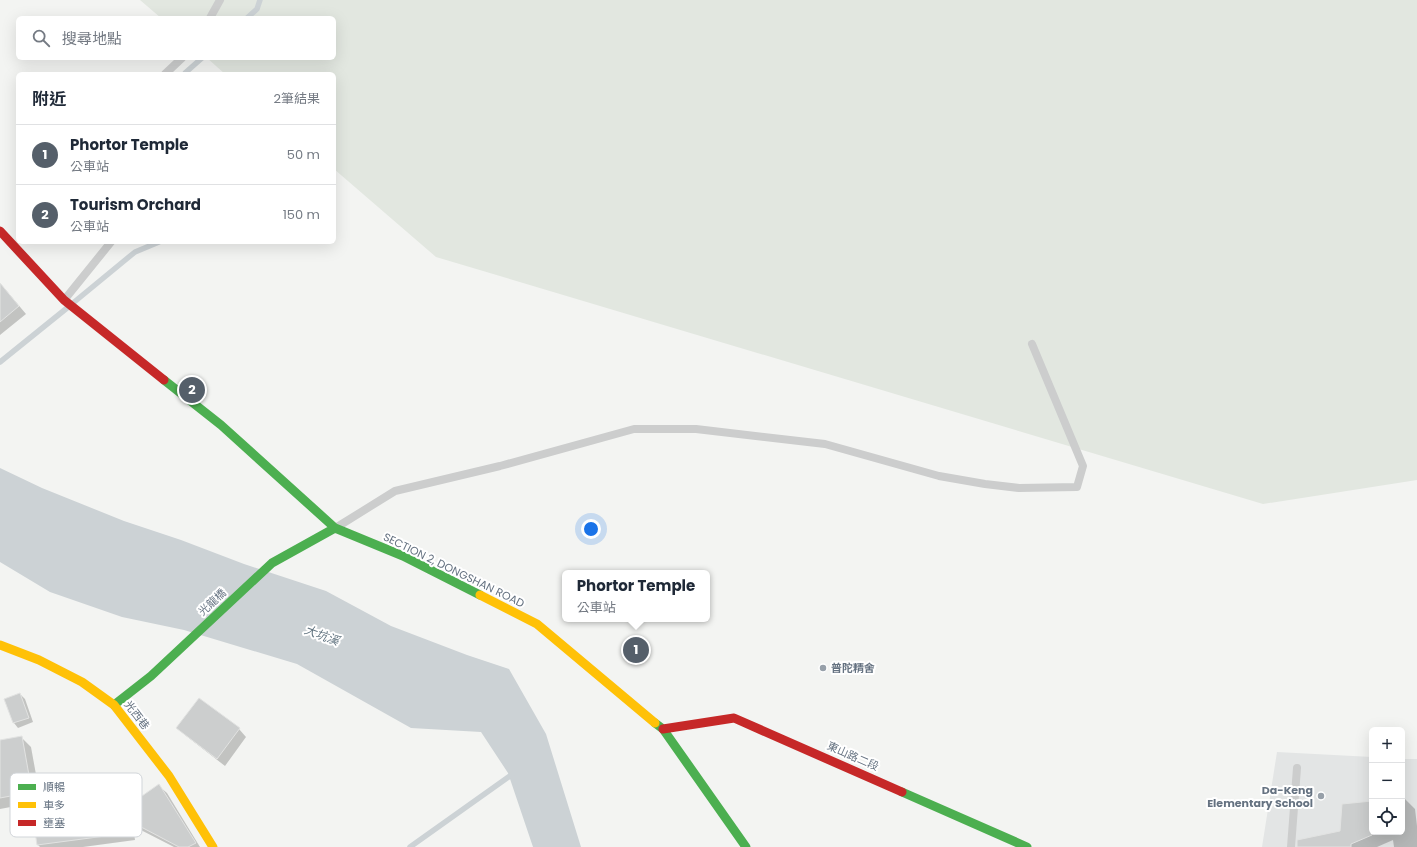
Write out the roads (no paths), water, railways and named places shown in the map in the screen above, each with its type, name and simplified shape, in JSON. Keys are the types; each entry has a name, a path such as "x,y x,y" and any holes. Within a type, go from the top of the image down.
{"street":[{"name":"SECTION 2, DONGSHAN ROAD","path":"0,231 64,300 221,425 335,528 403,556 537,624 663,729 746,847"},
{"name":"光龍橋","path":"114,705 151,676 272,563 335,528"},
{"name":"光西巷","path":"0,645 39,660 82,682 114,705 169,776 213,847"},
{"name":"東山路二段","path":"663,729 734,718 1027,847"}],"lane":[{"path":"211,16 220,0"},
{"path":"167,72 180,60"},
{"path":"64,300 109,244"},
{"path":"335,528 395,491 500,466 634,429 696,429 817,443 939,476 1019,488 1077,487 1083,466 1032,344"},
{"path":"1291,847 1297,768"}],"water":[{"name":"大坑溪","path":"0,468 42,488 124,521 181,540 244,564 326,591 391,626 467,655 509,669 546,734 581,847 533,847 508,773 481,732 411,728 297,664 184,630 122,617 50,592 0,562"}],"waterway":[{"path":"249,16 257,9 260,0"},
{"path":"186,72 200,60"},
{"path":"73,303 135,252 154,244"},
{"path":"0,362 67,308"},
{"path":"410,847 514,773"}],"place":[{"name":"Tourism Orchard","path":"192,390"},
{"name":"Phortor Temple","path":"636,650"},
{"name":"普陀精舍","path":"823,668"},
{"name":"Da-Keng Elementary School","path":"1321,796"}]}
